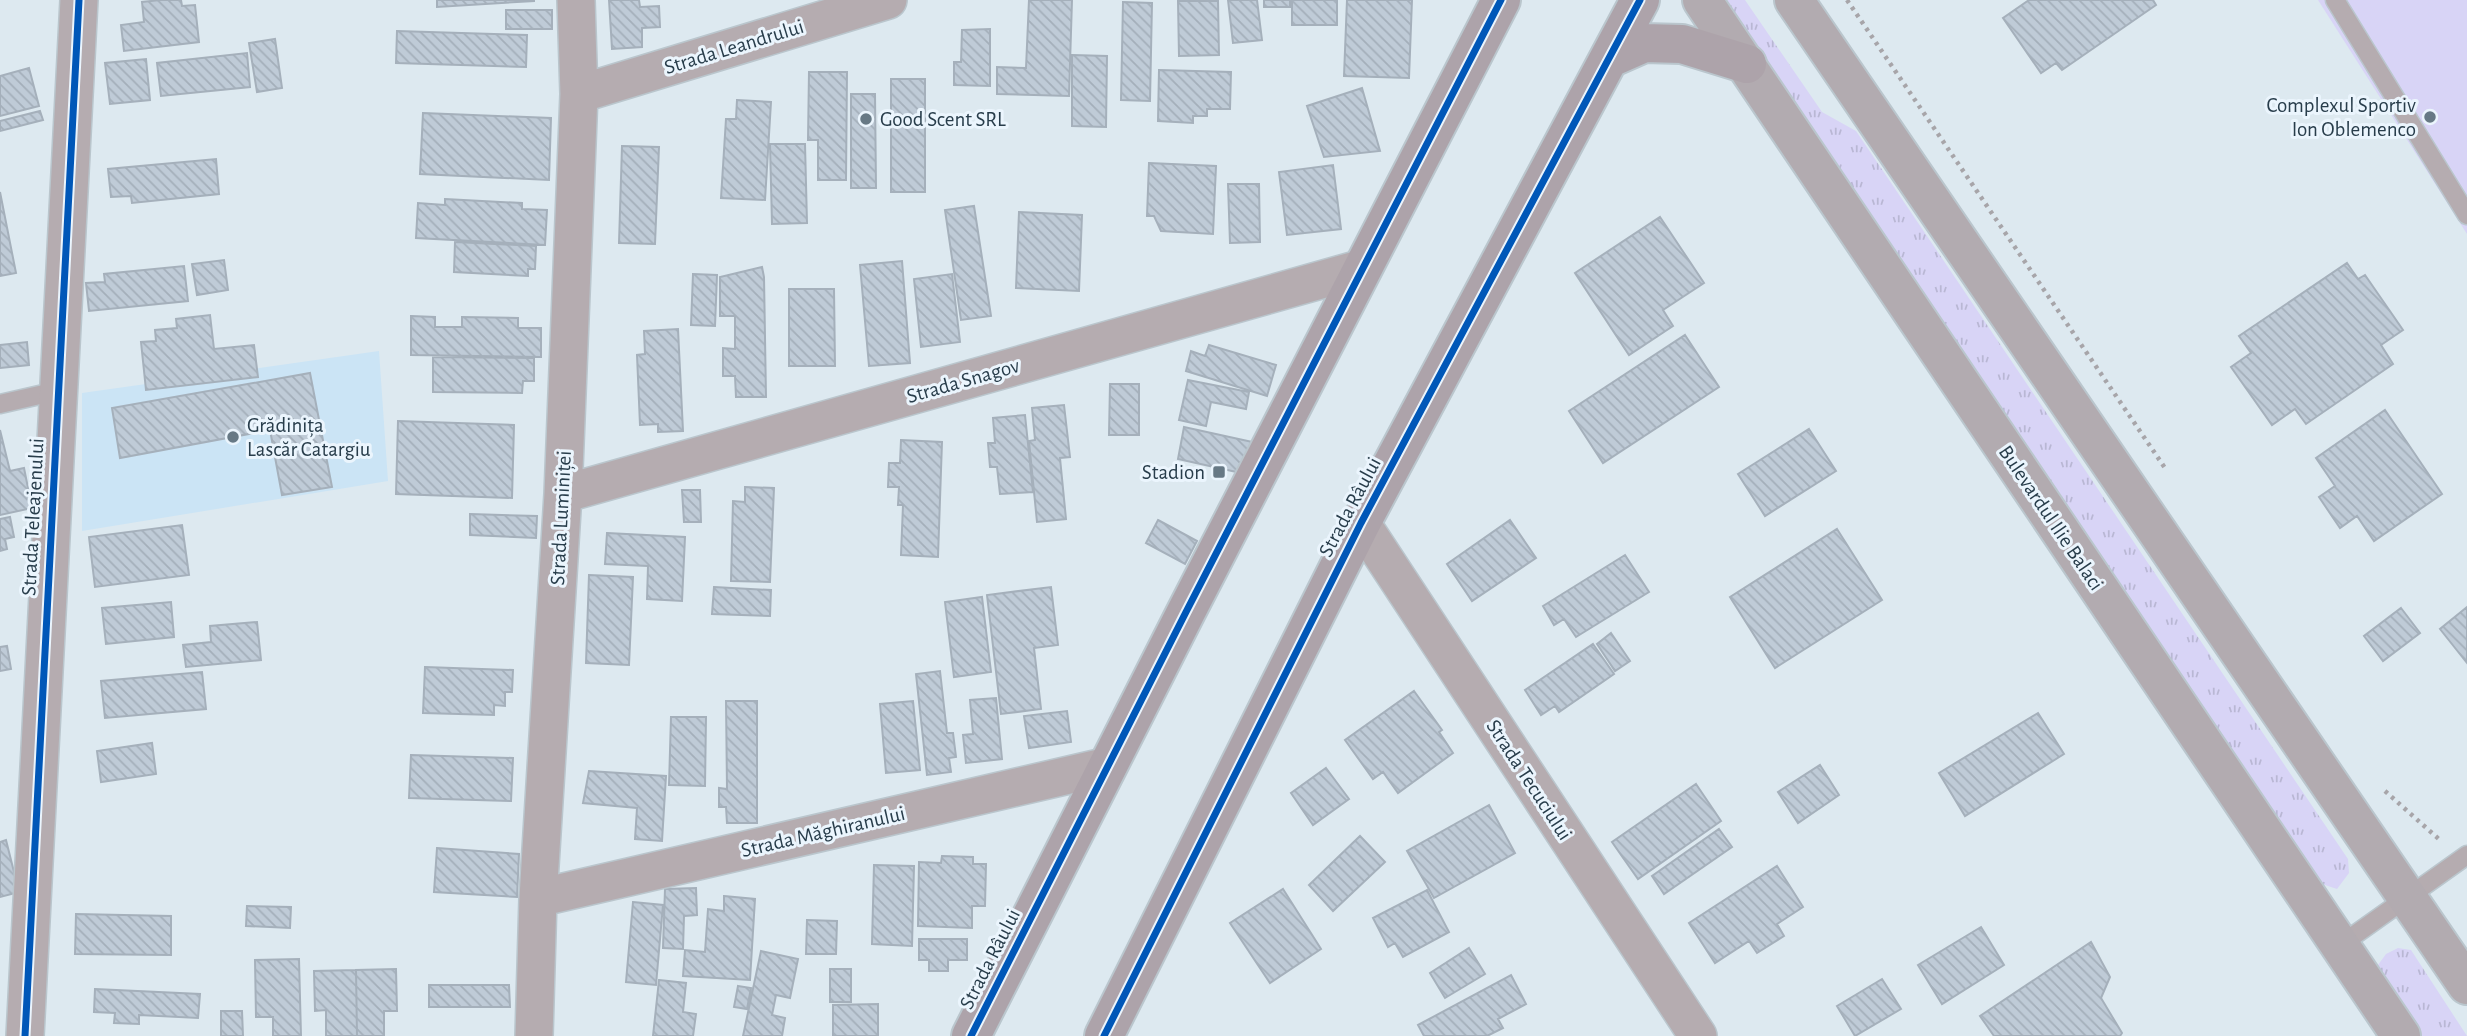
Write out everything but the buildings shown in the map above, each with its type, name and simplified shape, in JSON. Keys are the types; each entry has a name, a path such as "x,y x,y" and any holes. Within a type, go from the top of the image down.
{"main road":[{"name":"Strada Râului","path":"971,1036 1501,0"},
{"name":"Strada Râului","path":"1104,1036 1361,523 1640,0"},
{"name":"Bulevardul Ilie Balaci","path":"1702,0 2401,1036"},
{"path":"1794,0 2467,985"},
{"path":"1610,58 1644,43 1682,44 1746,64"}],"street":[{"name":"Strada Teleajenului","path":"24,1036 79,0"},
{"name":"Strada Luminiței","path":"534,1036 537,898 563,495 579,94 576,0"},
{"name":"Strada Leandrului","path":"579,94 888,0"},
{"name":"Strada Snagov","path":"563,495 1363,268"},
{"name":"Strada Tecuciului","path":"1361,523 1698,1036"},
{"name":"Strada Măghiranului","path":"537,898 1108,766"}],"lane":[{"path":"2335,0 2467,215"},
{"path":"0,404 57,391"},
{"path":"2339,946 2464,857"}],"path":[{"path":"1847,0 2166,470"},
{"path":"2384,790 2464,857"}],"shaded area":[{"name":"Grădinița Lascăr Catargiu","path":"379,351 388,481 82,531 82,393"}],"green space":[{"path":"1719,0 1745,0 1822,112 1856,131 2348,859 2349,873 2337,889 2319,883"},
{"name":"Complexul Sportiv Ion Oblemenco","path":"2318,0 2467,0 2467,234"},
{"path":"2398,948 2411,950 2467,1036 2422,1036 2384,982 2378,965 2386,954"}],"cycle path":[{"path":"25,1036 79,0"},
{"path":"971,1036 1501,0"},
{"path":"1104,1036 1361,523 1640,0"}],"place":[{"name":"Complexul Sportiv Ion Oblemenco","path":"2430,117"},
{"name":"Good Scent SRL","path":"866,119"},
{"name":"Grădinița Lascăr Catargiu","path":"233,437"},
{"name":"Stadion","path":"1219,472"}]}
